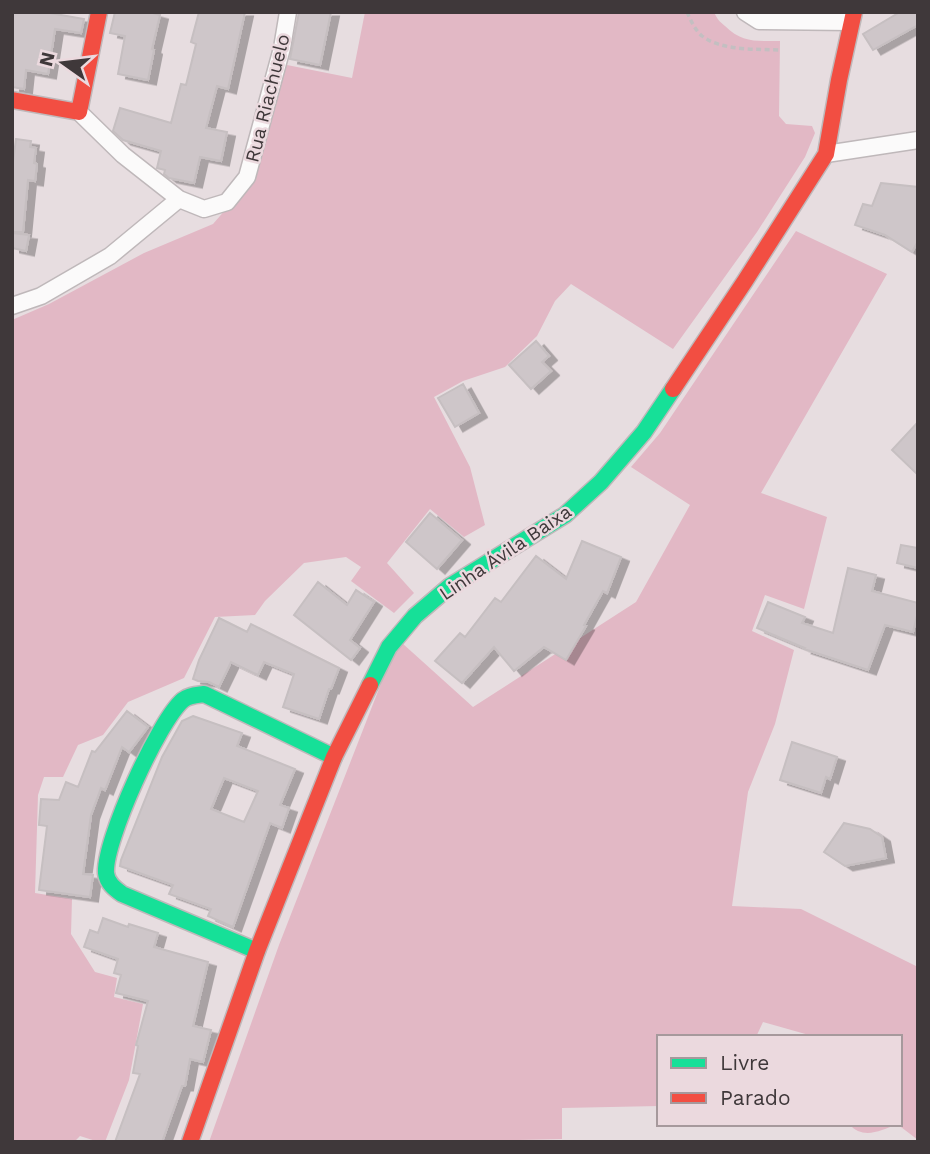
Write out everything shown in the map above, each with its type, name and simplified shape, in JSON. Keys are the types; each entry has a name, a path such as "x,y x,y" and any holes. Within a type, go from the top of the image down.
{"street":[{"path":"12,100 79,112 99,12"},
{"name":"Rua Riachuelo","path":"79,112 123,155 179,199 204,209 227,202 247,177 282,48 288,12"},
{"path":"745,12 759,22 853,17 838,80 826,154 918,140"},
{"name":"Linha Ávila Baixa","path":"190,1142 257,951 334,757 389,647 415,616 450,586 565,516 601,482 644,432 826,154"},
{"path":"12,306 41,296 110,256 179,199"},
{"path":"257,951 121,894 111,885 106,874 111,842 119,820 147,757 171,714 190,695 204,694 334,757"}],"path":[{"path":"687,12 695,29 714,43 780,50"}],"shaded area":[{"path":"365,12 714,12 720,22 738,36 750,40 780,41 779,116 786,124 812,126 815,133 805,157 757,232 673,349 571,284 555,301 537,336 505,367 463,381 434,397 470,467 485,525 464,537 430,509 387,563 414,593 394,613 351,581 361,567 346,557 304,563 265,601 255,615 215,617 184,678 128,702 103,735 78,745 63,777 44,777 38,795 35,893 72,899 71,934 95,972 117,978 114,997 143,1004 129,1080 105,1142 80,1136 74,1142 12,1142 12,320 49,304 144,253 213,224 240,193 282,64 352,78"},
{"path":"796,231 887,274 761,493 827,517 804,609 765,595 752,631 794,650 775,724 748,792 732,906 801,909 918,967 918,1140 900,1126 902,1126 902,1035 809,1035 763,1022 757,1035 657,1035 657,1106 562,1108 562,1139 517,1142 209,1142 279,945 391,658 402,643 473,707 636,602 690,505 631,467 660,433"},
{"path":"851,1126 892,1126 872,1133"}],"building":[{"path":"12,12 44,12 84,19 81,33 55,29 48,74 26,70 24,89 12,87"},
{"path":"115,12 149,12 160,15 148,80 118,74 125,36 110,33"},
{"path":"199,12 245,12 228,89 217,86 206,128 227,132 221,161 200,157 194,183 169,178 164,174 165,170 157,168 161,151 123,140 113,131 120,108 171,123 181,84 186,85 196,44 191,42"},
{"path":"299,12 331,12 320,65 290,59"},
{"path":"900,12 918,12 918,25 873,50 863,34"},
{"path":"16,139 31,141 30,147 36,148 35,181 28,180 23,232 12,232 12,169"},
{"path":"881,183 918,187 918,241 912,252 885,235 855,225 863,204 872,206"},
{"path":"12,233 29,235 26,251 12,248"},
{"path":"536,341 549,356 542,362 551,371 531,389 509,365"},
{"path":"463,384 479,413 455,427 438,398"},
{"path":"918,422 918,475 892,450"},
{"path":"430,513 462,540 437,569 406,542"},
{"path":"582,541 621,557 607,593 603,591 566,660 544,647 514,671 494,647 462,683 435,661 460,633 465,637 495,598 501,602 536,556 566,579"},
{"path":"901,545 918,548 918,568 897,563"},
{"path":"848,568 876,575 872,591 918,603 913,632 885,625 868,670 804,649 757,628 768,602 805,617 802,623 833,633"},
{"path":"318,582 347,605 356,590 374,602 350,640 360,648 351,660 294,615"},
{"path":"219,618 247,632 251,624 339,668 319,719 283,707 294,674 264,662 258,675 231,662 219,687 193,679"},
{"path":"127,711 148,727 129,752 122,747 105,790 101,788 91,815 83,874 93,875 90,897 39,890 47,826 39,825 41,799 59,800 66,782 78,787 92,751 95,752"},
{"path":"193,716 242,733 237,746 295,769 280,805 289,808 282,828 270,823 233,927 208,916 211,909 169,894 173,885 120,866 162,757 182,721","holes":["224,778 258,791 244,822 211,809"]},
{"path":"792,742 837,757 830,779 826,777 821,793 780,780"},
{"path":"844,823 870,829 882,837 886,858 845,866 824,852"},
{"path":"103,918 128,927 129,924 158,933 154,947 208,962 193,1026 211,1030 203,1062 190,1059 185,1086 182,1086 162,1142 115,1142 140,1074 133,1073 136,1045 148,1001 116,993 121,975 114,973 118,959 84,947 90,930 98,933"}],"traffic: fast":[{"path":"370,685 389,647 415,616 450,586 565,515 601,482 644,432 673,389"},
{"path":"257,951 122,894 112,885 106,873 108,857 123,809 161,731 173,712 190,696 204,694 334,757"}],"traffic: jam":[{"path":"12,100 79,112 99,12"},
{"path":"673,389 826,154 854,12"},
{"path":"190,1142 257,951 334,757 370,685"}]}
